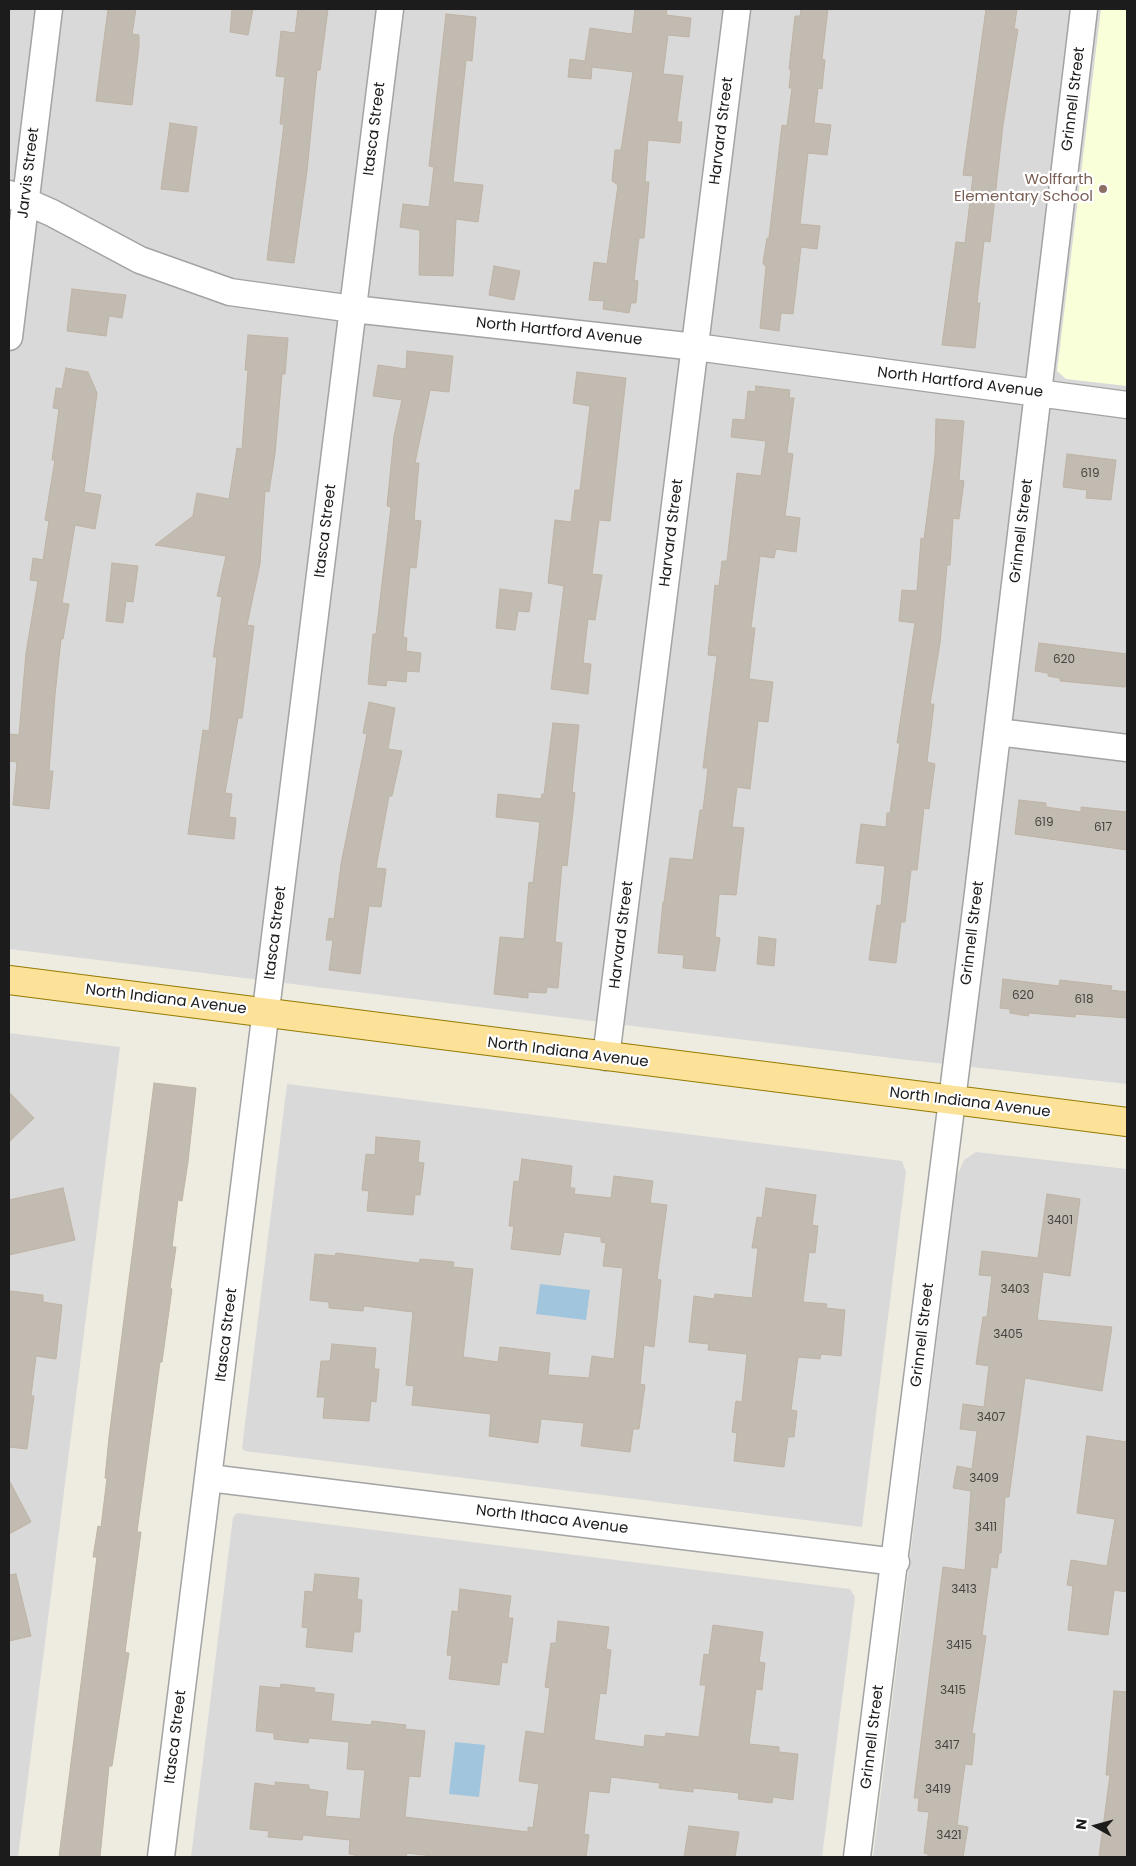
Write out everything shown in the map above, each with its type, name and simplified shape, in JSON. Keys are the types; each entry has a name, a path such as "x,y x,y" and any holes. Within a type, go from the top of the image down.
{"main road":[{"name":"North Indiana Avenue","path":"9,980 952,1102 1127,1122"}],"street":[{"name":"Jarvis Street","path":"9,337 17,198 49,9"},
{"name":"Itasca Street","path":"161,1857 390,9"},
{"name":"Harvard Street","path":"606,1058 738,9"},
{"name":"Grinnell Street","path":"857,1857 896,1562 998,732 1084,9"},
{"name":"North Hartford Avenue","path":"17,198 140,260 230,292 353,309 696,347 1127,405"},
{"path":"998,732 1127,748"},
{"name":"North Ithaca Avenue","path":"209,1478 896,1562"}],"shaded area":[{"path":"9,9 1127,9 1127,1084 908,1060 9,949"},
{"name":"Wolffarth Elementary School","path":"1101,9 1127,9 1127,386 1066,379 1057,371"},
{"path":"9,1033 120,1047 18,1857 9,1857"},
{"path":"287,1084 902,1161 906,1172 862,1527 245,1451 242,1448"},
{"path":"976,1152 1127,1169 1127,1857 873,1857 957,1176 964,1160"},
{"path":"237,1513 850,1589 855,1597 822,1857 191,1857 233,1517"}],"water":[{"path":"540,1284 590,1290 586,1320 536,1314"},
{"path":"455,1742 485,1745 479,1797 449,1794"}],"building":[{"path":"108,9 136,9 132,34 139,35 139,46 132,105 96,101"},
{"path":"232,9 253,9 248,35 230,32"},
{"path":"298,9 328,9 320,70 317,70 307,171 294,263 267,260 284,124 280,124 285,77 276,76 281,31 295,33"},
{"path":"635,9 667,9 666,15 691,18 689,37 668,35 663,74 683,76 677,122 682,122 680,143 648,140 645,182 649,182 644,238 639,238 634,280 638,281 636,303 631,303 629,313 603,309 604,301 589,300 594,262 607,264 618,185 612,181 615,150 621,150 633,72 592,67 591,79 568,77 570,59 585,61 590,28 632,34"},
{"path":"801,9 828,9 822,59 825,60 822,89 818,88 814,123 831,125 827,155 808,153 800,224 820,226 817,249 801,247 793,314 781,313 779,331 760,328 766,267 763,263 767,238 769,238 782,125 787,126 792,88 789,88 791,70 789,69 795,16 800,16"},
{"path":"986,9 1017,9 1014,29 1018,29 1003,125 990,242 984,241 977,303 980,303 975,348 942,345 956,242 965,243 973,176 963,175"},
{"path":"446,14 476,17 472,61 466,60 453,182 483,185 478,222 456,219 453,276 419,275 420,230 400,227 403,204 429,207 434,167 429,166"},
{"path":"170,123 197,127 188,192 161,189"},
{"path":"494,266 520,271 514,300 489,295"},
{"path":"72,289 126,295 122,318 109,316 106,336 67,331"},
{"path":"248,335 288,338 285,374 282,374 275,454 269,492 265,491 260,564 247,625 254,626 242,718 238,718 225,793 232,794 229,817 236,818 234,839 188,834 203,730 209,731 217,657 213,657 222,597 217,596 226,556 155,545 193,516 197,493 229,499 237,448 242,449 248,370 245,370"},
{"path":"407,351 453,356 449,392 430,390 415,463 419,463 414,520 421,521 416,568 410,567 403,637 407,638 406,651 421,653 419,672 407,671 406,682 387,680 386,686 368,684 391,507 387,506 394,436 402,400 373,396 378,365 406,369"},
{"path":"66,368 88,372 97,393 84,492 101,495 95,529 75,525 62,603 69,604 63,639 61,639 55,695 49,771 53,771 49,809 13,805 17,762 9,761 9,734 19,735 26,653 38,581 30,580 33,558 43,560 49,521 45,520 55,460 52,460 59,409 53,408 56,388 62,389"},
{"path":"577,372 626,378 610,521 599,520 592,574 602,575 595,620 588,619 583,663 591,664 588,694 551,689 564,586 548,583 555,520 571,522 575,490 580,490 590,406 573,403"},
{"path":"756,386 790,390 789,398 794,398 787,453 793,454 785,516 800,518 796,552 776,549 774,558 760,556 751,628 755,628 749,679 773,682 768,722 758,721 750,789 737,787 732,827 744,828 736,895 719,894 715,937 720,938 715,971 683,968 684,955 658,953 663,902 670,858 693,860 700,810 703,810 708,768 703,768 717,656 708,655 715,585 719,586 722,561 727,561 737,473 761,476 766,441 731,437 733,419 745,420 748,391 755,392"},
{"path":"936,419 964,421 959,480 964,481 959,519 953,518 950,565 947,565 940,643 930,704 934,704 927,762 935,764 929,809 924,808 917,870 911,870 905,922 901,922 896,963 869,960 877,905 881,906 885,866 856,863 861,824 886,827 887,813 890,813 900,743 897,743 915,623 899,621 902,590 917,591 921,538 924,539 935,455"},
{"path":"1067,454 1116,460 1111,500 1086,498 1087,490 1063,487"},
{"path":"112,563 138,566 133,602 126,601 123,623 106,621"},
{"path":"500,589 532,593 529,612 518,611 515,630 496,628"},
{"path":"1039,643 1127,654 1127,686 1060,681 1060,678 1048,676 1048,673 1035,671"},
{"path":"369,702 395,708 388,749 402,751 392,796 389,796 376,868 386,869 381,907 369,906 360,974 329,970 333,940 326,940 329,918 334,919 341,864 367,734 363,733"},
{"path":"553,723 579,725 572,792 575,793 567,866 562,865 555,942 562,943 558,988 547,987 546,993 528,992 528,998 494,994 500,937 524,939 529,882 533,883 540,822 496,817 498,794 541,799 542,794 544,794"},
{"path":"1019,800 1046,803 1046,807 1081,812 1081,807 1127,812 1127,850 1015,834"},
{"path":"759,937 776,939 774,966 757,964"},
{"path":"1003,979 1059,986 1060,980 1112,986 1111,990 1127,992 1127,1018 1076,1014 1075,1017 1029,1013 1028,1016 1010,1013 1010,1009 1000,1008"},
{"path":"154,1083 196,1088 182,1201 178,1200 172,1247 176,1247 170,1288 172,1289 137,1532 141,1532 125,1652 129,1653 112,1766 109,1766 100,1857 59,1857 97,1557 93,1557 98,1526 101,1527 107,1478 105,1478 109,1437"},
{"path":"9,1092 34,1118 9,1142"},
{"path":"376,1137 420,1141 418,1162 424,1163 420,1195 415,1195 413,1215 367,1211 369,1191 362,1190 366,1154 375,1155"},
{"path":"522,1159 572,1166 570,1188 575,1188 574,1194 611,1198 614,1176 653,1181 650,1203 667,1205 657,1279 661,1280 654,1347 644,1345 640,1384 645,1385 639,1429 633,1429 630,1452 581,1446 584,1423 541,1419 538,1443 489,1436 491,1414 412,1405 414,1386 406,1385 413,1312 364,1306 363,1311 329,1308 329,1302 310,1300 315,1254 335,1256 336,1253 419,1263 420,1259 454,1262 453,1267 473,1269 463,1357 498,1362 500,1347 550,1353 548,1375 589,1378 592,1356 614,1359 623,1268 603,1266 606,1243 601,1242 601,1237 564,1232 560,1255 511,1249 514,1226 509,1226 514,1181 519,1182"},
{"path":"63,1188 75,1240 9,1255 9,1200"},
{"path":"766,1188 816,1195 812,1225 818,1226 815,1253 809,1252 803,1302 827,1304 826,1308 845,1310 841,1356 821,1354 820,1359 798,1357 791,1410 797,1411 794,1437 788,1437 784,1467 734,1461 737,1433 732,1432 736,1401 742,1402 747,1354 708,1350 709,1344 689,1342 694,1296 714,1299 715,1294 752,1298 758,1248 752,1248 757,1217 762,1218"},
{"path":"1047,1194 1080,1199 1070,1276 1043,1272 1037,1320 1112,1327 1102,1391 1025,1378 1009,1497 1005,1497 1001,1553 999,1553 997,1568 991,1567 982,1635 986,1636 972,1733 975,1734 972,1765 965,1764 957,1825 968,1827 963,1857 928,1857 928,1854 924,1853 929,1812 918,1811 919,1798 914,1798 943,1567 965,1570 971,1491 953,1488 957,1466 972,1469 977,1431 960,1429 963,1404 984,1407 989,1366 976,1364 983,1317 987,1317 992,1276 979,1275 982,1251 1038,1258"},
{"path":"11,1291 43,1295 43,1302 62,1305 56,1359 36,1356 31,1396 34,1396 27,1449 9,1447 9,1299"},
{"path":"332,1344 376,1348 374,1369 379,1369 376,1402 371,1401 369,1421 323,1418 325,1397 317,1397 321,1361 330,1361"},
{"path":"1087,1436 1127,1442 1127,1592 1114,1590 1108,1635 1068,1630 1073,1586 1067,1585 1071,1560 1107,1566 1115,1519 1077,1513"},
{"path":"9,1480 31,1522 9,1534"},
{"path":"16,1574 31,1636 9,1641 9,1575"},
{"path":"315,1574 359,1578 357,1599 362,1600 360,1632 354,1632 352,1652 306,1647 308,1628 302,1627 305,1591 313,1592"},
{"path":"460,1589 511,1596 508,1618 513,1618 507,1663 502,1662 499,1685 449,1679 452,1656 447,1655 452,1611 458,1612"},
{"path":"558,1621 609,1627 606,1649 611,1650 606,1694 600,1693 594,1740 644,1747 645,1735 665,1737 666,1733 699,1737 706,1685 700,1685 704,1654 709,1655 713,1625 763,1632 759,1662 765,1663 762,1690 756,1689 749,1744 779,1747 779,1752 798,1754 793,1800 773,1797 772,1803 738,1799 739,1793 693,1788 693,1792 659,1788 660,1783 611,1777 609,1793 589,1791 584,1834 589,1835 586,1857 441,1857 407,1853 406,1857 355,1857 355,1855 349,1854 350,1840 303,1835 302,1840 268,1837 269,1831 250,1829 255,1783 275,1786 275,1782 309,1785 309,1789 328,1792 325,1816 360,1819 365,1770 347,1769 349,1742 309,1738 308,1743 274,1739 274,1733 256,1731 260,1686 280,1688 281,1684 315,1688 314,1692 334,1694 331,1721 371,1725 372,1721 406,1725 405,1729 425,1731 420,1777 409,1776 405,1817 528,1832 528,1827 533,1828 539,1784 519,1781 526,1731 544,1734 550,1688 545,1687 551,1643 556,1643"},
{"path":"1114,1691 1127,1692 1127,1857 1099,1857 1110,1775 1106,1775"},
{"path":"689,1826 739,1832 735,1857 684,1857"}],"place":[{"name":"Wolffarth Elementary School","path":"1103,189"}]}
